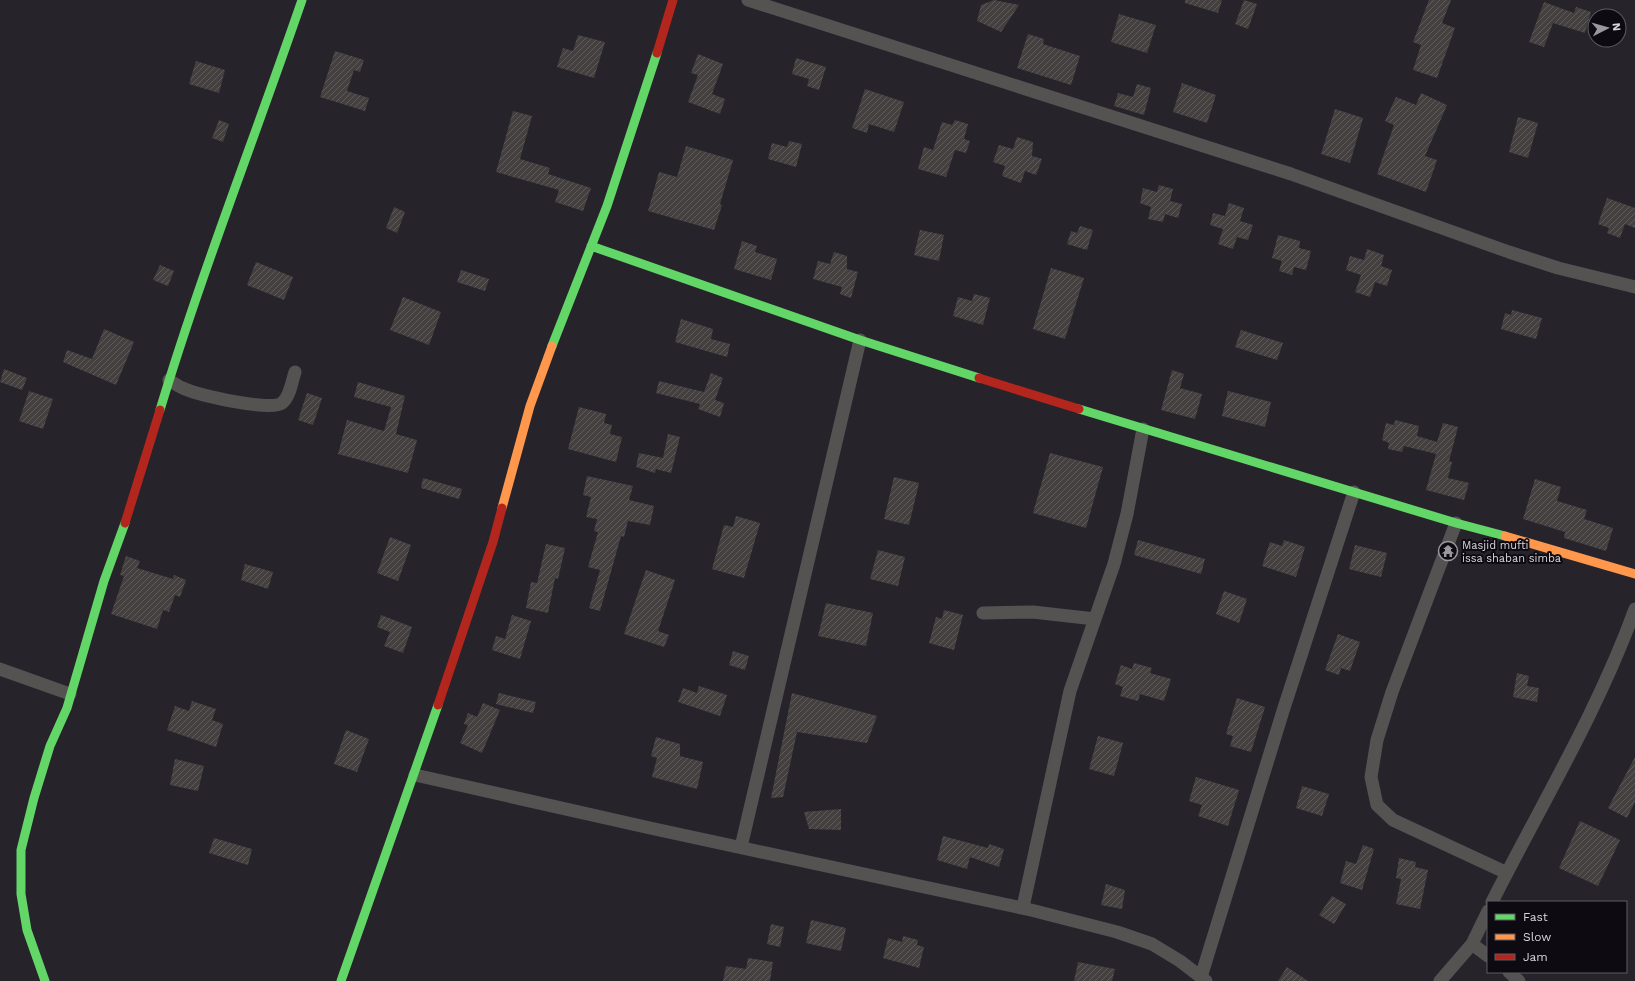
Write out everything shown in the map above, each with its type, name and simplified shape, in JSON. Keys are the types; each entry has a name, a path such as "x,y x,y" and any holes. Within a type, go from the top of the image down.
{"street":[{"path":"45,981 26,930 21,894 21,850 50,746 67,708 104,581 135,493 169,380 218,232 270,94 302,0"},
{"path":"341,981 415,775 493,542 530,406 567,304 607,206 653,66 672,0"},
{"path":"748,0 1298,177 1509,252 1565,269 1635,287"},
{"path":"591,246 860,340 1143,429 1456,523 1546,547 1635,574"},
{"path":"741,847 860,340"},
{"path":"169,380 185,389 197,393 244,403 273,406 283,403 286,399 295,372"},
{"path":"1022,907 1070,691 1114,564 1127,514 1143,429"},
{"path":"415,775 1022,907 1117,932 1152,944 1180,961 1204,979 1283,711 1354,492"},
{"path":"1456,523 1392,692 1378,740 1371,777 1377,805 1393,820 1507,873"},
{"path":"1493,901 1591,713 1621,646 1635,609"},
{"path":"983,613 1033,612 1095,619"},
{"path":"0,669 70,694"},
{"path":"1440,981 1472,944 1487,913"},
{"path":"1472,944 1487,955"},
{"path":"1509,973 1519,981"}],"building":[{"path":"994,0 1019,5 1001,32 977,21 981,5"},
{"path":"1185,0 1222,0 1218,13 1185,3"},
{"path":"1244,0 1257,4 1248,29 1235,24"},
{"path":"1429,0 1451,0 1442,23 1455,28 1437,78 1413,70 1421,45 1413,42"},
{"path":"1544,2 1574,13 1576,7 1587,11 1587,26 1585,33 1553,23 1544,47 1529,42"},
{"path":"1119,14 1156,25 1147,53 1111,42"},
{"path":"1028,34 1044,39 1043,44 1080,56 1071,85 1017,68"},
{"path":"578,35 605,42 594,78 557,67 563,48 573,51"},
{"path":"335,51 364,60 360,72 354,70 347,91 369,98 365,111 320,97"},
{"path":"698,54 723,64 712,94 725,99 720,114 688,102 698,75 691,73"},
{"path":"796,58 826,67 819,90 807,86 809,79 792,74"},
{"path":"196,61 225,70 219,93 189,84"},
{"path":"1182,83 1216,95 1207,123 1173,112"},
{"path":"1137,84 1151,88 1144,115 1114,106 1118,93 1133,97"},
{"path":"865,89 904,102 894,132 869,124 867,133 852,128"},
{"path":"1421,93 1447,105 1425,156 1437,160 1426,192 1377,174 1394,125 1385,121 1396,97 1416,105"},
{"path":"1335,109 1363,118 1350,163 1321,154"},
{"path":"513,111 532,116 520,159 550,168 548,174 591,188 583,211 555,202 559,190 496,172"},
{"path":"1518,117 1538,123 1528,158 1509,152"},
{"path":"219,120 229,124 223,142 212,138"},
{"path":"955,120 968,124 964,139 970,141 966,153 955,150 946,177 918,169 924,147 933,150 942,122 952,125"},
{"path":"1017,137 1033,142 1032,156 1042,159 1036,175 1025,171 1021,183 1002,176 1005,166 993,162 999,145 1013,149"},
{"path":"789,141 802,144 796,167 768,159 772,143 787,147"},
{"path":"686,146 733,160 714,230 648,211 659,172 677,177"},
{"path":"1159,185 1173,189 1170,201 1182,204 1178,218 1165,214 1163,222 1148,219 1151,207 1140,203 1143,188 1157,192"},
{"path":"1607,198 1635,208 1635,228 1625,224 1620,238 1607,233 1609,228 1598,224"},
{"path":"1229,203 1244,208 1240,221 1253,225 1248,240 1237,237 1233,249 1218,244 1223,229 1210,225 1213,213 1225,216"},
{"path":"394,207 405,212 397,233 386,228"},
{"path":"1080,226 1093,230 1087,250 1067,244 1071,231 1077,233"},
{"path":"920,230 944,235 939,261 914,255"},
{"path":"1278,235 1300,241 1299,248 1311,251 1306,270 1294,267 1292,275 1279,271 1282,261 1272,258"},
{"path":"742,241 757,246 755,252 777,259 771,280 734,269"},
{"path":"1367,249 1384,255 1381,266 1392,270 1387,286 1375,282 1370,297 1355,292 1361,275 1346,270 1350,256 1364,260"},
{"path":"834,252 847,256 847,269 858,272 851,298 840,294 842,287 813,279 818,261 830,264"},
{"path":"256,262 293,277 284,300 247,285"},
{"path":"160,265 174,271 168,286 153,280"},
{"path":"1051,268 1084,278 1065,339 1033,329"},
{"path":"461,270 489,279 485,291 457,282"},
{"path":"974,294 990,298 983,325 953,316 958,297 972,301"},
{"path":"403,297 441,312 429,345 390,330"},
{"path":"1512,310 1542,318 1536,339 1501,329 1505,313 1511,315"},
{"path":"681,319 713,329 711,339 730,344 727,357 675,342"},
{"path":"104,329 134,342 116,385 63,362 67,350 92,359"},
{"path":"1241,330 1283,343 1277,360 1235,347"},
{"path":"4,369 27,378 22,390 0,382"},
{"path":"1172,370 1184,374 1180,388 1202,394 1195,419 1161,410"},
{"path":"711,373 723,378 715,400 724,403 720,417 698,409 700,404 656,393 659,381 704,392"},
{"path":"358,382 405,396 396,434 417,440 408,473 338,454 347,420 384,431 391,407 354,397"},
{"path":"29,391 53,399 43,429 19,421"},
{"path":"1228,391 1271,402 1265,427 1222,416"},
{"path":"307,393 322,398 313,425 298,420"},
{"path":"579,407 606,414 604,423 612,425 610,434 622,437 616,462 568,449"},
{"path":"1395,420 1419,426 1417,436 1437,442 1443,423 1458,427 1449,461 1452,462 1448,478 1469,483 1464,500 1426,490 1436,454 1404,446 1402,452 1388,449 1389,443 1382,440 1386,423 1394,425"},
{"path":"668,434 680,437 671,473 656,469 655,473 636,467 639,453 663,458"},
{"path":"1050,453 1103,467 1086,528 1033,513"},
{"path":"587,476 633,486 629,500 654,506 650,525 628,521 624,537 621,536 600,611 589,608 600,570 588,567 598,532 594,531 597,519 586,517 591,497 583,495"},
{"path":"894,477 919,483 909,525 884,519"},
{"path":"423,478 462,489 459,499 421,488"},
{"path":"1535,479 1561,487 1557,501 1587,510 1584,519 1613,528 1606,551 1564,538 1565,532 1523,519"},
{"path":"736,516 760,523 744,578 712,569 724,525 733,527"},
{"path":"390,537 411,545 398,581 377,573"},
{"path":"1138,540 1205,559 1201,574 1134,555"},
{"path":"1284,540 1305,547 1296,577 1262,566 1270,542 1282,546"},
{"path":"546,544 565,548 558,579 555,578 548,613 526,608 531,582 537,583"},
{"path":"1355,545 1387,553 1381,577 1349,569"},
{"path":"878,550 905,557 898,586 870,579"},
{"path":"126,556 140,561 137,568 173,579 174,575 186,580 180,597 175,595 169,612 163,610 157,629 111,614 124,576 120,575"},
{"path":"245,564 273,572 268,589 241,580"},
{"path":"646,570 675,580 658,631 669,635 664,647 624,634"},
{"path":"1224,591 1247,599 1239,623 1216,614"},
{"path":"826,603 873,613 866,646 818,636"},
{"path":"944,610 963,615 954,650 929,643 936,617 942,619"},
{"path":"381,615 412,627 403,653 384,646 390,632 377,627"},
{"path":"512,615 531,621 520,659 492,650 496,636 505,639"},
{"path":"1338,634 1360,642 1350,671 1341,668 1339,675 1325,670"},
{"path":"733,651 749,656 745,670 729,665"},
{"path":"1134,663 1152,668 1150,673 1171,679 1164,701 1140,694 1138,701 1120,696 1123,687 1115,684 1121,665 1132,669"},
{"path":"1517,673 1529,676 1527,686 1539,688 1537,702 1513,697"},
{"path":"699,686 727,695 720,716 678,702 683,688 697,693"},
{"path":"499,693 536,702 533,713 496,704"},
{"path":"792,693 877,716 867,743 797,732 783,797 771,798"},
{"path":"1237,698 1265,707 1251,752 1230,746 1233,736 1226,734"},
{"path":"192,701 216,709 212,720 223,724 216,747 167,730 175,706 189,711"},
{"path":"483,703 500,710 482,753 460,743 468,725 464,724 468,713 477,717"},
{"path":"346,730 369,739 357,772 334,764"},
{"path":"1098,736 1123,743 1114,776 1089,769"},
{"path":"656,737 680,744 680,756 703,762 697,789 652,777 657,758 651,756"},
{"path":"1635,757 1635,802 1627,818 1608,808"},
{"path":"175,759 204,766 198,791 170,785"},
{"path":"1196,777 1239,790 1228,826 1198,816 1202,805 1189,801"},
{"path":"1302,786 1329,794 1322,816 1296,808"},
{"path":"841,809 841,830 809,829 804,812"},
{"path":"1580,821 1620,840 1598,886 1559,868"},
{"path":"943,836 988,848 989,844 1004,849 999,867 970,857 967,869 937,860"},
{"path":"214,838 252,849 248,865 209,853"},
{"path":"1363,845 1374,849 1362,890 1340,883 1346,861 1356,864"},
{"path":"1399,858 1416,862 1415,867 1428,870 1420,909 1396,904 1401,879 1396,878"},
{"path":"1106,884 1125,890 1122,909 1101,905"},
{"path":"1332,896 1346,904 1334,924 1319,915"},
{"path":"811,920 846,928 841,951 806,943"},
{"path":"771,924 784,927 780,947 767,944"},
{"path":"903,936 918,940 917,945 924,947 919,968 883,958 888,938 902,942"},
{"path":"748,958 773,962 770,981 723,981 726,966 746,969"},
{"path":"1078,962 1115,969 1112,981 1074,981"},
{"path":"1287,967 1308,981 1278,981"}],"traffic: fast":[{"path":"160,410 211,255 302,0"},
{"path":"552,346 607,206 657,53"},
{"path":"591,246 860,340 979,378"},
{"path":"1079,409 1456,523 1505,536"},
{"path":"45,981 27,930 21,894 21,850 34,798 50,746 67,708 104,581 125,523"},
{"path":"341,981 438,705"}],"traffic: slow":[{"path":"502,508 530,406 552,346"},
{"path":"1505,536 1635,574"}],"traffic: jam":[{"path":"657,53 673,0"},
{"path":"979,378 1079,409"},
{"path":"125,523 160,410"},
{"path":"438,705 493,542 502,508"}],"place":[{"name":"Masjid mufti issa shaban simba","path":"1448,551"}]}
